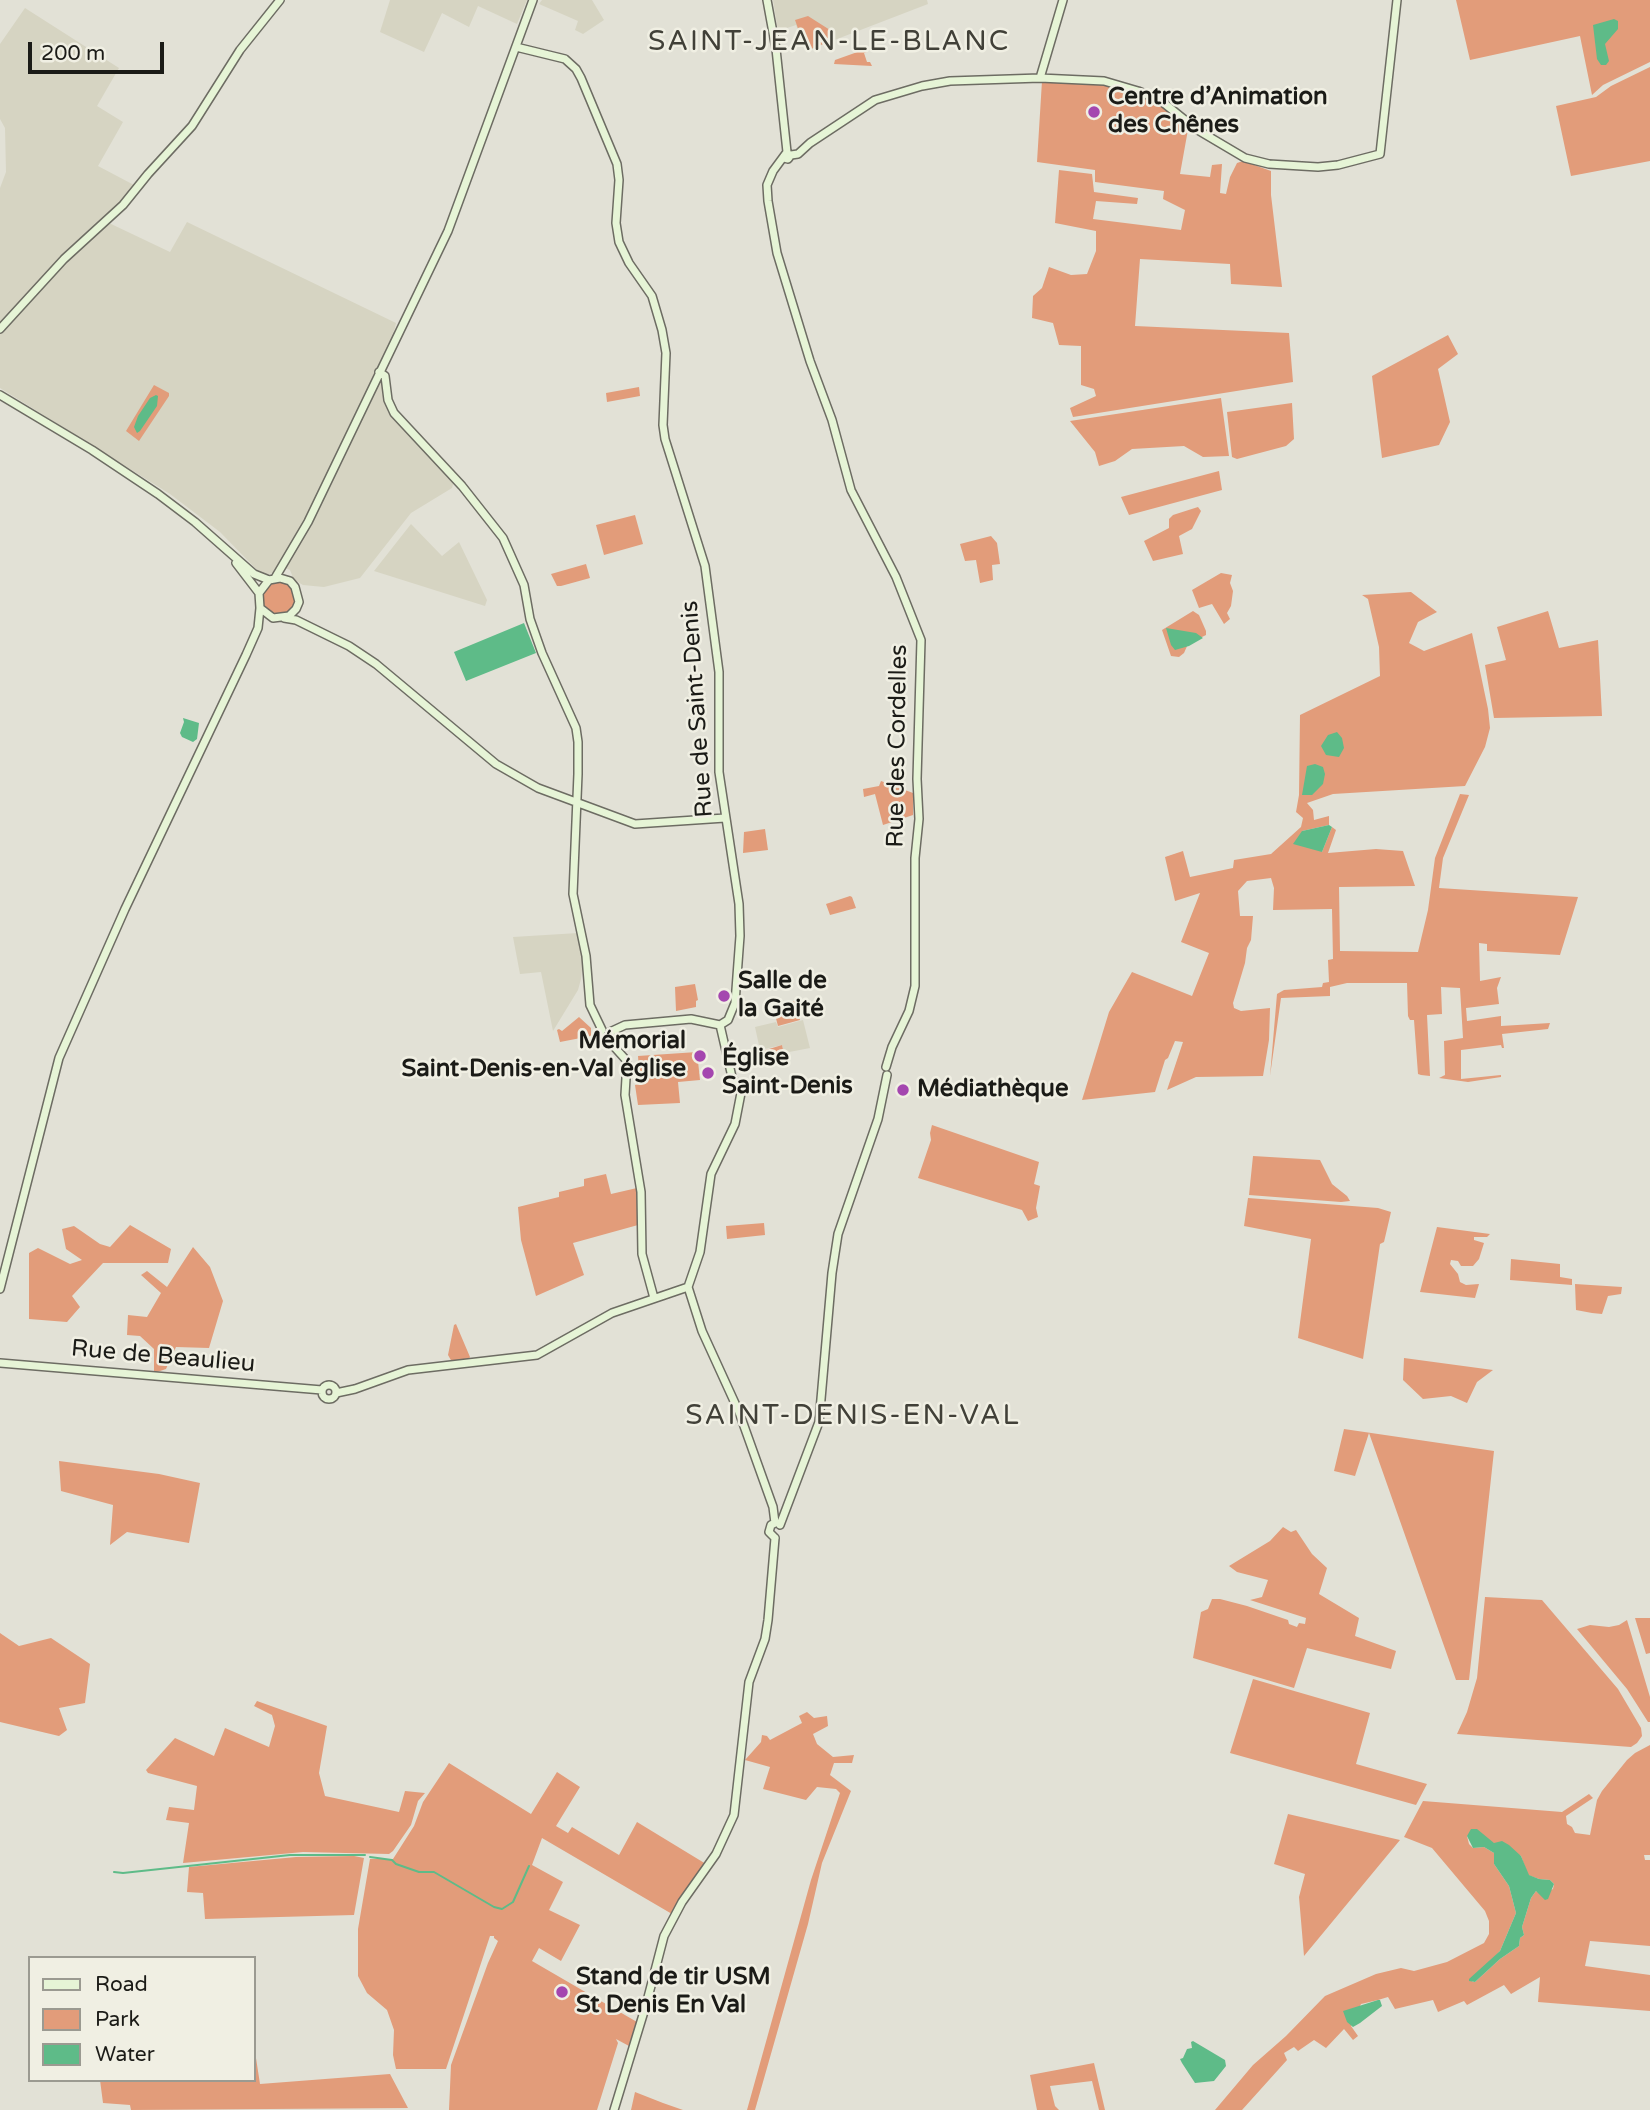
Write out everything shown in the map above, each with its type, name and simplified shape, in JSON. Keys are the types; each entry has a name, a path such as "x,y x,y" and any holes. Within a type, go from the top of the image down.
{"street":[{"path":"0,328 64,259 123,205 192,126 240,50 280,0"},
{"path":"258,593 278,575 294,549 448,231 533,0"},
{"path":"767,0 776,49 787,155 798,154 810,143 875,100 950,81 1040,78 1104,81 1138,91 1160,100 1196,130 1245,158 1269,164 1318,167 1338,165 1380,154 1397,0"},
{"path":"1040,78 1063,0"},
{"name":"Rue de Saint-Denis","path":"516,47 565,59 581,78 617,164 619,242 629,263 652,296 666,353 663,425 705,566 718,658 718,753 738,904 740,936 736,1003 728,1020 720,1025"},
{"name":"Rue des Cordelles","path":"614,2110 664,1936 682,1902 716,1854 734,1815 749,1682 765,1639 775,1538 782,1533 778,1524 819,1422 836,1243 853,1186 878,1119 892,1047 909,1012 915,986 915,858 919,819 917,779 921,640 896,577 851,490 832,421 782,269 767,192 769,178 787,155"},
{"path":"379,372 384,376 388,400 394,414 464,488 503,538 524,585 530,619 542,653 576,728 577,804 573,894 586,956 590,1005 626,1060 625,1095 641,1192 642,1254 654,1298 688,1287"},
{"path":"0,395 92,450 158,494 195,522 254,574 278,575 290,581 299,596 296,609 284,618"},
{"path":"0,401 22,408"},
{"path":"0,1289 59,1058 125,909 258,628 258,593 230,553"},
{"path":"278,575 290,581"},
{"path":"260,608 273,618 296,620 346,645"},
{"path":"296,609 303,617 395,678 503,769 538,788 635,824 725,818"},
{"path":"246,655 265,625 273,618"},
{"path":"607,1034 625,1025 691,1019 720,1025 732,1077 741,1093 735,1124 711,1174 700,1252 688,1287 702,1331 739,1412 778,1524"},
{"name":"Rue de Beaulieu","path":"0,1363 322,1390 322,1395 327,1399 334,1397 336,1393 355,1389 403,1371 537,1355 612,1313 654,1298"}],"shaded area":[{"path":"390,0 527,0 517,24 478,6 469,27 442,13 424,52 380,32"},
{"path":"542,0 592,0 604,20 583,34 575,30 578,21 539,4"},
{"path":"773,0 927,0 928,4 806,51 796,25 778,31"},
{"path":"25,8 119,68 97,106 123,122 98,166 134,185 109,223 170,252 187,222 396,323 386,369 394,405 454,481 452,488 411,513 360,578 324,587 303,585 294,580 290,570 279,565 274,572 267,575 260,573 220,532 170,494 0,388 0,188 6,172 5,128 0,119 0,44"},
{"path":"411,524 442,556 459,542 487,600 485,606 374,571"},
{"path":"578,933 583,961 581,979 578,990 553,1031 541,972 520,974 513,937"},
{"path":"803,1020 810,1048 784,1053 782,1045 760,1050 755,1027 776,1022 778,1027"}],"green space":[{"path":"1456,0 1650,0 1650,62 1603,85 1592,95 1580,36 1470,60"},
{"path":"808,16 830,30 833,40 806,51 795,20"},
{"path":"863,50 867,52 864,53 867,62 872,66 834,64 835,60"},
{"path":"1650,67 1650,161 1571,176 1556,106 1596,97 1611,86"},
{"path":"1042,81 1101,85 1133,92 1160,105 1189,124 1180,174 1210,177 1212,165 1222,164 1220,193 1226,194 1237,163 1243,161 1271,171 1271,195 1282,287 1231,284 1230,264 1140,259 1135,326 1289,333 1293,382 1073,417 1070,408 1096,396 1094,389 1081,385 1081,346 1059,345 1053,323 1032,318 1033,296 1042,288 1049,267 1071,275 1087,274 1096,251 1096,231 1055,223 1059,170 1092,174 1094,192 1138,198 1137,204 1096,201 1093,219 1181,230 1185,210 1163,199 1164,191 1095,182 1095,170 1037,162"},
{"path":"1448,335 1458,354 1438,369 1450,422 1439,445 1382,458 1372,376"},
{"path":"154,385 169,393 169,396 139,441 126,431"},
{"path":"639,387 640,396 607,402 606,393"},
{"path":"1221,398 1229,456 1203,457 1184,446 1132,449 1115,461 1099,466 1095,452 1070,421"},
{"path":"1292,403 1294,439 1286,446 1237,459 1232,457 1227,412"},
{"path":"1219,471 1222,490 1129,515 1121,497"},
{"path":"1198,507 1201,511 1192,529 1179,536 1183,554 1153,561 1144,541 1169,528 1169,519 1173,515"},
{"path":"635,515 643,544 604,555 596,525"},
{"path":"991,536 997,543 1000,564 992,565 993,580 980,583 976,560 965,561 960,544"},
{"path":"586,564 590,578 557,586 551,574"},
{"path":"1221,573 1232,575 1230,583 1233,591 1227,613 1230,619 1224,624 1212,604 1199,608 1192,590"},
{"path":"279,581 291,586 296,598 291,610 279,615 267,610 262,598 267,586"},
{"path":"1411,592 1437,612 1418,622 1409,643 1424,651 1472,633 1488,709 1490,728 1485,747 1465,786 1333,794 1307,803 1313,810 1314,820 1329,816 1329,825 1302,831 1322,852 1332,827 1336,830 1328,853 1376,849 1403,851 1415,886 1339,887 1340,951 1418,952 1428,910 1435,858 1460,794 1469,795 1443,858 1439,888 1578,897 1560,955 1487,951 1487,944 1479,943 1480,981 1501,977 1497,988 1499,1004 1466,1008 1467,1021 1501,1016 1501,1026 1550,1023 1548,1029 1502,1034 1504,1048 1501,1045 1461,1050 1461,1079 1501,1077 1468,1082 1439,1078 1445,1075 1444,1041 1463,1038 1460,988 1441,987 1442,1014 1427,1015 1430,1076 1421,1075 1418,1074 1414,1020 1410,1020 1408,1016 1407,983 1347,983 1330,987 1330,996 1281,998 1270,1076 1277,994 1284,990 1322,987 1323,983 1329,982 1328,960 1333,959 1332,909 1273,910 1274,888 1271,878 1247,881 1238,891 1240,916 1253,916 1251,940 1233,1003 1234,1008 1241,1011 1270,1008 1269,1040 1263,1076 1196,1077 1167,1090 1183,1042 1175,1041 1165,1060 1155,1092 1082,1100 1109,1012 1132,972 1192,996 1209,953 1181,942 1200,893 1175,901 1165,857 1183,851 1190,877 1233,868 1234,860 1271,854 1301,827 1303,818 1296,812 1299,795 1300,715 1380,676 1379,647 1368,599 1362,595"},
{"path":"1193,611 1199,615 1206,635 1188,644 1179,657 1171,656 1162,630"},
{"path":"1548,611 1559,648 1598,640 1602,716 1494,718 1485,665 1506,660 1497,627"},
{"path":"881,781 913,793 913,815 883,825 875,794 864,797 863,789 879,786"},
{"path":"765,829 768,850 743,853 744,832"},
{"path":"850,896 856,908 830,915 826,904"},
{"path":"695,984 698,1000 696,1007 676,1011 675,987"},
{"path":"795,1001 800,1020 778,1026 773,1007"},
{"path":"579,1017 591,1028 591,1036 560,1042 557,1030 562,1031"},
{"path":"782,1045 786,1063 759,1067 756,1053"},
{"path":"697,1052 700,1080 678,1082 680,1103 638,1105 635,1085 640,1084 638,1056"},
{"path":"932,1125 1039,1162 1034,1184 1040,1186 1036,1208 1038,1217 1028,1221 1022,1210 918,1178 931,1140"},
{"path":"1253,1156 1320,1160 1332,1184 1350,1201 1249,1195"},
{"path":"606,1174 611,1194 637,1188 638,1225 573,1243 584,1275 536,1296 521,1240 518,1207 559,1197 559,1192 584,1186 584,1179"},
{"path":"1248,1198 1378,1208 1391,1212 1384,1242 1380,1244 1363,1359 1298,1338 1311,1239 1244,1226"},
{"path":"764,1223 765,1235 727,1239 726,1226"},
{"path":"130,1225 171,1249 168,1263 103,1263 72,1296 80,1307 67,1322 29,1319 29,1253 38,1248 70,1264 82,1260 66,1249 62,1229 74,1226 100,1244 110,1247"},
{"path":"1437,1227 1490,1234 1487,1237 1474,1237 1474,1240 1484,1243 1479,1259 1473,1266 1461,1266 1458,1261 1451,1260 1450,1264 1458,1274 1460,1282 1466,1285 1479,1284 1475,1298 1420,1292"},
{"path":"193,1247 210,1267 223,1301 209,1348 176,1347 166,1369 154,1373 154,1349 140,1336 127,1335 128,1315 147,1317 161,1293 141,1275 147,1271 167,1287"},
{"path":"1511,1259 1560,1264 1560,1277 1572,1279 1572,1285 1510,1280"},
{"path":"1575,1284 1622,1287 1621,1294 1608,1296 1602,1314 1576,1310"},
{"path":"456,1324 470,1357 468,1360 452,1362 448,1355"},
{"path":"1404,1358 1493,1370 1477,1382 1467,1403 1451,1396 1423,1399 1403,1380"},
{"path":"1344,1429 1494,1451 1469,1680 1456,1680 1369,1433 1355,1476 1334,1471"},
{"path":"59,1461 159,1474 200,1483 189,1543 127,1532 110,1545 113,1505 61,1491"},
{"path":"1283,1527 1291,1532 1296,1530 1312,1554 1327,1568 1319,1594 1359,1618 1355,1636 1396,1651 1391,1669 1307,1648 1294,1688 1193,1658 1201,1612 1208,1609 1212,1599 1247,1606 1288,1620 1289,1624 1297,1627 1299,1623 1305,1624 1306,1618 1250,1600 1262,1597 1268,1580 1237,1572 1229,1566 1270,1541"},
{"path":"1485,1597 1542,1600 1618,1689 1641,1728 1642,1736 1637,1743 1631,1747 1457,1734 1477,1678"},
{"path":"1635,1618 1650,1618 1650,1653 1646,1654"},
{"path":"1627,1620 1650,1697 1650,1722 1627,1689 1577,1629 1590,1625 1609,1627"},
{"path":"0,1633 19,1646 51,1638 90,1664 85,1703 59,1708 67,1730 59,1736 0,1722"},
{"path":"1253,1679 1370,1713 1356,1764 1427,1784 1416,1805 1230,1753"},
{"path":"257,1701 327,1726 319,1773 325,1796 399,1812 405,1791 425,1793 418,1801 411,1825 393,1851 389,1854 303,1852 183,1863 189,1823 166,1820 169,1807 194,1810 197,1786 148,1773 146,1770 175,1738 214,1756 225,1728 269,1747 275,1726 272,1715 254,1706"},
{"path":"807,1712 814,1718 827,1716 828,1726 813,1734 817,1744 833,1757 854,1755 852,1763 834,1763 830,1775 851,1791 822,1863 808,1924 755,2110 747,2110 811,1880 840,1793 836,1789 817,1787 806,1800 763,1789 770,1767 745,1760 761,1742 762,1735 770,1740 802,1723 799,1716"},
{"path":"1650,1745 1650,1855 1644,1855 1645,1860 1650,1860 1650,1946 1590,1941 1585,1966 1650,1975 1650,2011 1538,2002 1540,1977 1511,1994 1504,1985 1467,2005 1464,2001 1438,2012 1433,2000 1395,2009 1388,1997 1361,2004 1351,2026 1358,2036 1353,2040 1344,2029 1326,2048 1314,2040 1298,2051 1294,2047 1284,2053 1287,2060 1242,2110 1215,2110 1253,2065 1325,1996 1376,1974 1401,1968 1414,1971 1447,1962 1484,1943 1489,1934 1489,1921 1485,1911 1432,1848 1404,1837 1423,1801 1562,1812 1589,1794 1593,1798 1566,1816 1567,1824 1575,1833 1590,1835 1597,1800 1635,1753","holes":["1481,1833 1489,1841 1521,1856 1528,1875 1550,1880 1554,1884 1553,1889 1542,1895 1536,1891 1531,1898 1522,1927 1524,1935 1520,1938 1519,1946 1472,1982 1500,1951 1516,1913 1509,1886 1494,1864 1494,1853 1484,1847 1473,1848 1467,1836"]},
{"path":"449,1763 531,1814 557,1772 580,1787 556,1826 568,1833 572,1827 619,1855 637,1822 706,1864 672,1914 542,1838 532,1865 563,1882 549,1910 580,1925 561,1961 539,1948 532,1961 637,2022 629,2046 616,2039 618,2043 597,2110 449,2110 451,2065 498,1941 494,1936 490,1936 446,2069 396,2069 393,2055 394,2030 387,2010 367,1993 358,1976 358,1929 370,1859 393,1859 414,1826 423,1802"},
{"path":"1288,1814 1400,1840 1304,1956 1299,1897 1305,1874 1274,1864"},
{"path":"296,1857 364,1858 354,1915 205,1919 203,1893 187,1892 189,1867"},
{"path":"256,2058 260,2084 390,2074 408,2108 131,2110 130,2105 103,2103 100,2082 256,2082"},
{"path":"1094,2063 1105,2110 1099,2110 1092,2081 1050,2086 1055,2106 1059,2110 1037,2110 1030,2075"},
{"path":"635,2092 663,2103 683,2110 631,2110"}],"water":[{"path":"1614,19 1618,21 1618,29 1605,44 1609,61 1606,65 1601,65 1597,59 1593,25"},
{"path":"156,395 157,406 137,433 134,427 138,416 150,398"},
{"path":"524,623 536,653 466,681 454,652"},
{"path":"1166,628 1196,633 1203,638 1175,650"},
{"path":"183,718 199,723 197,739 193,742 182,737 180,733"},
{"path":"1337,732 1342,738 1344,748 1339,757 1326,755 1321,746 1328,735"},
{"path":"1315,764 1323,767 1323,784 1312,795 1302,795 1307,766"},
{"path":"1329,825 1332,827 1322,852 1293,844 1302,831"},
{"path":"1471,1829 1477,1829 1494,1843 1502,1841 1509,1845 1521,1856 1529,1875 1550,1880 1554,1884 1548,1899 1545,1900 1536,1891 1531,1898 1522,1927 1524,1935 1520,1938 1519,1946 1475,1982 1469,1979 1500,1951 1516,1913 1509,1886 1494,1864 1494,1853 1484,1847 1473,1848 1467,1836"},
{"path":"1378,2000 1382,2006 1360,2023 1353,2027 1347,2022 1343,2011"},
{"path":"1193,2041 1225,2060 1226,2066 1214,2081 1195,2083 1182,2063 1180,2059 1187,2049 1192,2048"}],"waterway":[{"path":"114,1872 290,1855 365,1855"},
{"path":"370,1857 392,1860 419,1872 434,1872 502,1909 513,1902 529,1866"}],"place":[{"name":"Centre d’Animation des Chênes","path":"1094,112"},
{"name":"Salle de la Gaité","path":"724,996"},
{"name":"Mémorial Saint-Denis-en-Val église","path":"700,1056"},
{"name":"Église Saint-Denis","path":"708,1073"},
{"name":"Médiathèque","path":"903,1090"},
{"name":"Stand de tir USM St Denis En Val","path":"562,1992"}],"district":[{"name":"SAINT-JEAN-LE-BLANC","path":"829,43"},
{"name":"SAINT-DENIS-EN-VAL","path":"853,1417"}]}
